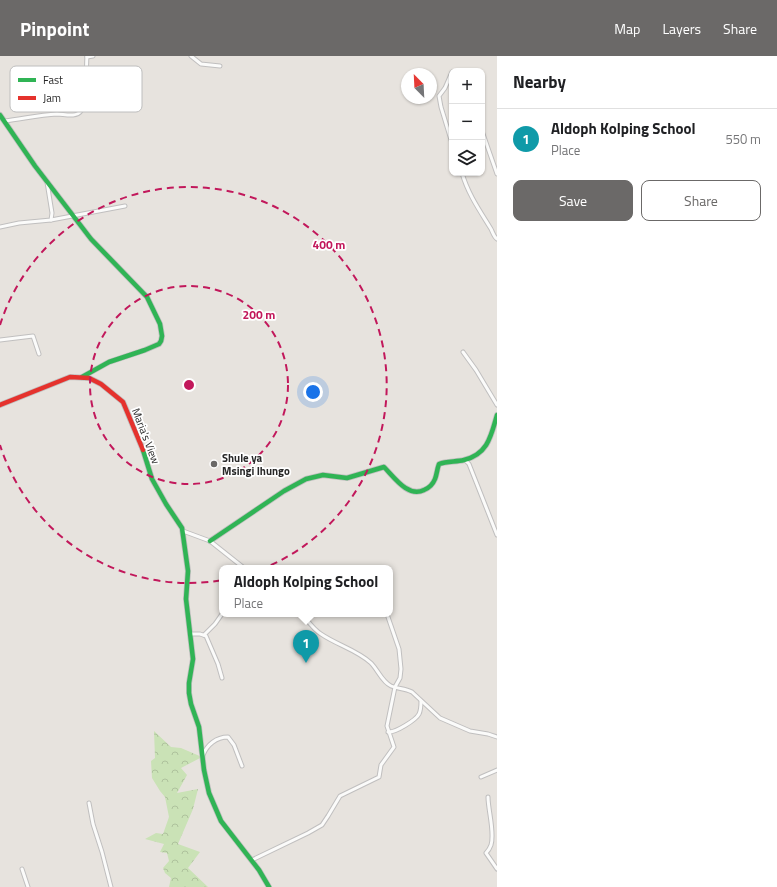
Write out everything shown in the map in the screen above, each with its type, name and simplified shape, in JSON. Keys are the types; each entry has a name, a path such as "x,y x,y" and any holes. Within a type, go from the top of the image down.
{"street":[{"path":"87,57 93,56"},
{"path":"191,56 201,64 220,66"},
{"path":"449,82 439,96 451,140"},
{"path":"7,122 45,115 73,115 80,112"},
{"path":"0,115 7,122 31,160 91,239 150,301 157,318 163,338 160,343 110,362 82,377"},
{"path":"485,140 497,174"},
{"path":"463,176 469,194 497,239"},
{"path":"47,181 52,213 51,220"},
{"path":"0,226 51,220 125,206"},
{"path":"0,340 33,336 39,354"},
{"path":"463,352 476,370 497,405"},
{"name":"Maria's View","path":"0,405 70,377 89,378 101,384 123,402 135,428 152,479 166,504 180,523 182,531 188,571 186,599 193,658 189,693 191,704 199,726 202,757 209,793 221,821 252,860 269,887"},
{"path":"210,542 284,491 310,477 323,475 347,478 384,467 409,491 415,493 425,490 433,483 439,464 465,460 480,454 487,447 497,415"},
{"path":"465,460 469,464 497,535"},
{"path":"182,531 210,542 240,565"},
{"path":"190,634 204,635 220,617"},
{"path":"304,617 320,634 357,653 370,662 388,684 412,692 440,718 470,731 497,736"},
{"path":"252,860 322,825 340,796 379,777 381,765 394,748 387,726 395,687 402,674 399,649 388,617"},
{"path":"204,635 211,646 222,678"},
{"path":"388,732 395,731 417,716 421,701"},
{"path":"202,757 210,743 228,737 234,746 242,766"},
{"path":"481,778 497,770"},
{"path":"488,797 492,840 486,853 497,869"},
{"path":"89,803 93,824 111,887"},
{"path":"22,869 28,887"}],"green space":[{"path":"154,731 171,747 181,748 202,757 181,768 187,775 177,793 198,789 193,809 178,844 200,852 188,868 208,887 169,887 171,878 165,873 163,868 169,861 167,853 160,852 164,844 145,839 156,833 163,834 169,817 165,797 152,778 151,761 155,758"}],"traffic: fast":[{"path":"0,115 35,166 91,239 147,297 160,324 162,336 159,344 109,362 82,377"},
{"path":"210,541 284,491 306,479 323,475 347,478 384,467 407,489 418,492 424,490 434,481 439,464 464,460 472,457 483,449 493,430 497,415"},
{"path":"143,450 152,479 182,528 188,571 186,599 193,659 189,693 199,727 204,770 209,793 221,821 259,870 269,887"}],"traffic: jam":[{"path":"0,405 70,377 89,378 101,384 123,402 143,450"}],"place":[{"name":"Shule ya Msingi Ihungo","path":"214,464"},
{"name":"Aldoph Kolping School","path":"306,663"}]}
